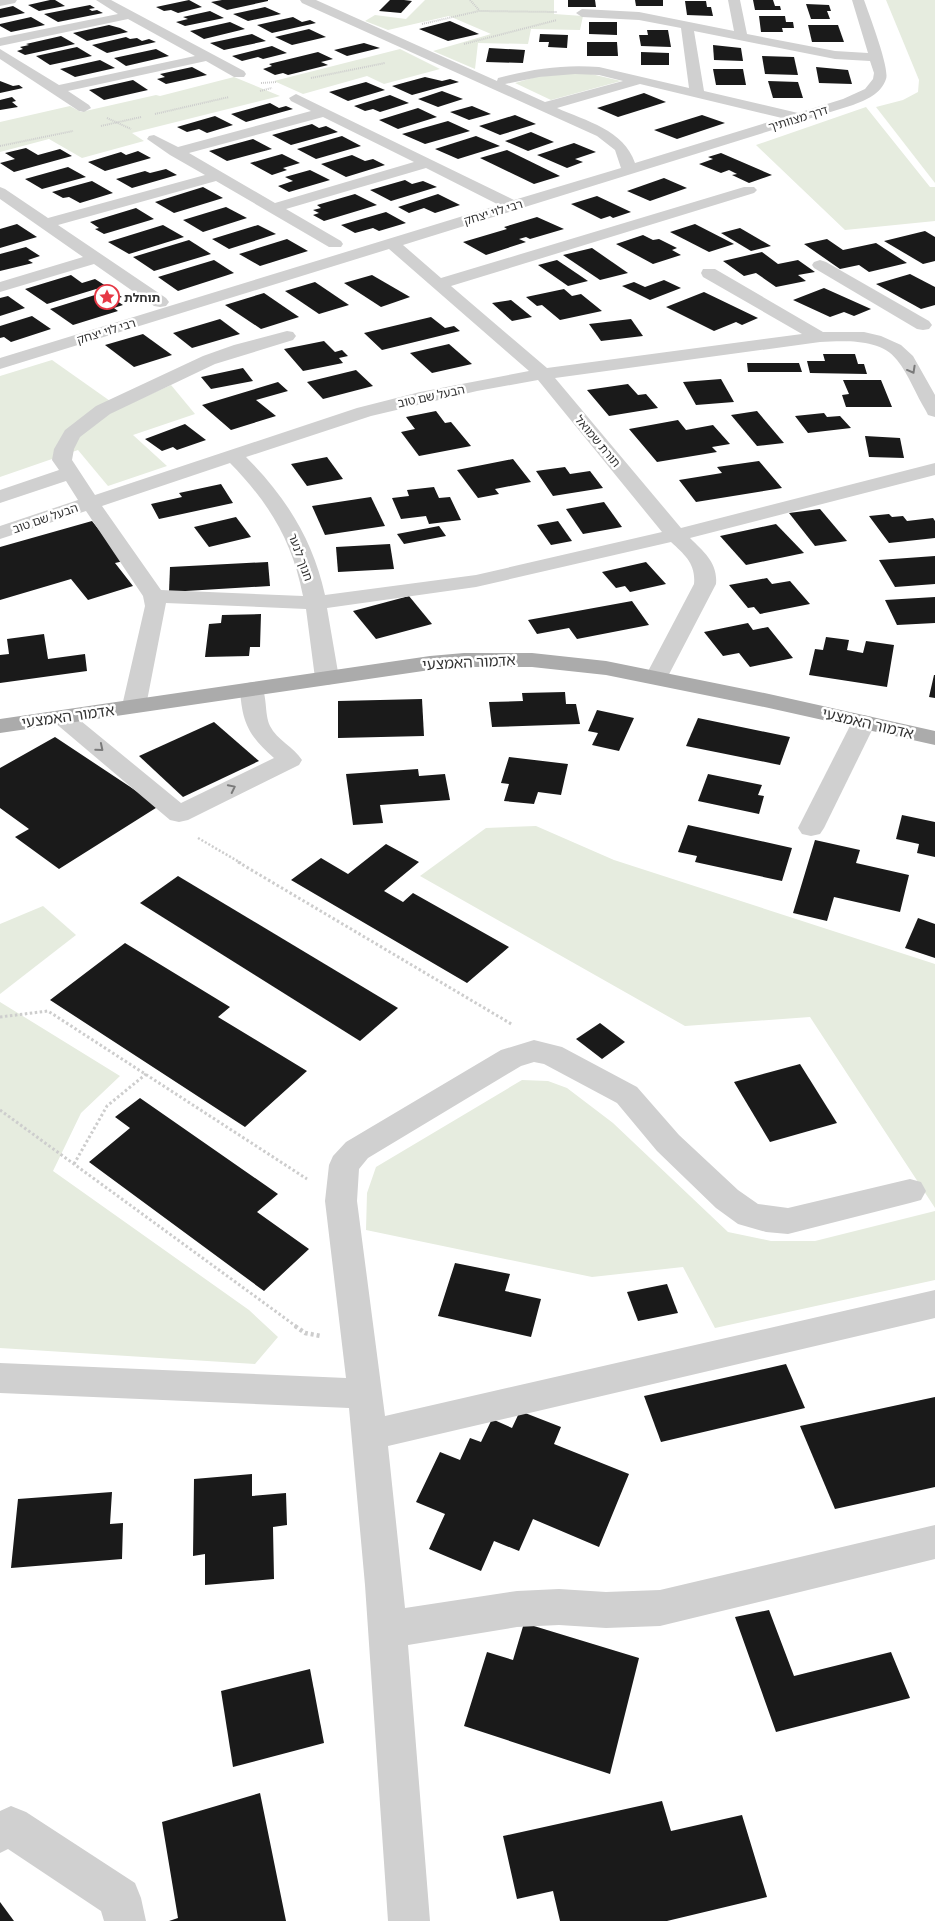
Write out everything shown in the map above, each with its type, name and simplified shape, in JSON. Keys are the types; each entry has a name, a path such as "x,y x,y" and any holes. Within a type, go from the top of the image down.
{"main road":[{"name":"אדמור האמצעי","path":"0,726 430,663 497,659 568,663 657,677 935,738"}],"street":[{"path":"0,2 11,0"},
{"path":"102,0 239,74"},
{"path":"306,0 610,137 624,152 629,170"},
{"path":"614,0 614,14"},
{"path":"734,0 741,36"},
{"name":"דרך מצוותיך","path":"629,170 848,102 873,89 880,78 876,57 858,0"},
{"path":"582,13 640,16 835,55 876,57"},
{"path":"0,42 131,15"},
{"path":"687,25 697,94"},
{"path":"0,53 84,108"},
{"path":"544,56 546,71"},
{"path":"56,90 208,57"},
{"path":"503,82 546,71 569,62 599,71 799,117"},
{"path":"8,72 24,69"},
{"path":"544,106 640,80"},
{"path":"296,98 513,206"},
{"path":"176,152 324,112"},
{"path":"154,139 335,244"},
{"path":"273,208 428,164"},
{"name":"רבי לוי יצחק","path":"0,364 629,170"},
{"path":"46,223 218,176"},
{"path":"438,284 748,190"},
{"path":"2,195 160,302"},
{"name":"תורת שמואל","path":"391,244 542,373 676,535 702,562 706,572 706,580 657,677"},
{"path":"0,287 97,258"},
{"path":"820,265 929,323"},
{"path":"710,273 820,337"},
{"path":"878,340 898,330 929,323"},
{"path":"134,706 156,606 154,596 62,460 64,449 72,434 103,410 209,360 287,336"},
{"name":"הבעל שם טוב","path":"0,533 387,406 542,373 820,337 852,336 878,340"},
{"path":"878,340 904,356 935,411"},
{"name":"חנוך לנער","path":"233,455 262,485 294,534 308,569 327,678"},
{"path":"154,596 314,603 476,581 676,535 935,469"},
{"path":"0,497 71,474"},
{"path":"62,717 179,814 290,760 260,733 253,716 252,689"},
{"path":"811,828 864,722"},
{"path":"409,1921 388,1629 365,1394 341,1201 344,1165 357,1150 511,1058 534,1051 552,1056 627,1095 668,1143 727,1199 749,1214 766,1219 788,1221 910,1190"},
{"path":"369,1435 935,1304"},
{"path":"0,1378 365,1394"},
{"path":"388,1629 516,1609 559,1607 606,1610 660,1608 935,1542"},
{"path":"0,1832 11,1827 120,1898 125,1921"}],"path":[{"path":"470,0 479,10"},
{"path":"381,34 479,10 582,13"},
{"path":"239,74 272,88 252,92"},
{"path":"156,114 233,97"},
{"path":"84,108 154,139"},
{"path":"97,127 146,116"},
{"path":"0,146 73,131"},
{"path":"179,814 183,829 511,1022 534,1051"},
{"path":"0,1017 48,1011 341,1201"},
{"path":"74,1164 107,1106 146,1074"},
{"path":"0,1110 305,1333 359,1343"}],"shaded area":[{"path":"425,0 554,0 554,14 583,16 580,30 531,29 528,44 478,43 475,69 433,51 491,34 449,16 388,30 365,21 375,15 406,19"},
{"path":"886,0 935,0 935,183 876,107 903,100 918,92 919,80"},
{"path":"400,49 440,69 384,84 367,76 303,94 274,81"},
{"path":"573,73 591,74 621,81 551,100 515,83 536,77"},
{"path":"234,77 280,96 132,133 144,141 82,158 49,139 0,152 0,122 70,106 81,112 156,95 160,96"},
{"path":"866,107 930,187 935,187 935,221 845,230 756,145"},
{"path":"52,360 120,408 171,385 195,414 133,435 167,466 108,486 78,450 0,477 0,376"},
{"path":"536,826 614,860 935,964 935,1208 810,1017 685,1026 420,876 486,828"},
{"path":"43,906 76,935 0,994 0,924"},
{"path":"0,1002 120,1076 81,1113 53,1171 249,1310 278,1337 255,1364 0,1348"},
{"path":"522,1080 548,1081 567,1088 613,1123 728,1232 771,1241 815,1241 935,1211 935,1280 715,1328 683,1267 592,1277 366,1230 367,1193 376,1167"}],"building":[{"path":"55,0 65,6 39,11 28,5"},
{"path":"189,0 202,7 178,13 171,10 164,11 156,7"},
{"path":"222,0 268,1 227,10 211,2"},
{"path":"390,0 412,1 401,13 379,11"},
{"path":"568,0 595,0 596,7 568,7"},
{"path":"635,0 663,0 663,6 636,6"},
{"path":"753,0 773,0 775,6 780,6 781,10 755,10"},
{"path":"685,1 706,1 707,7 711,7 713,16 687,15"},
{"path":"806,4 829,5 831,11 827,11 830,19 811,19"},
{"path":"90,5 95,8 89,9 92,11 97,10 103,13 58,22 44,14"},
{"path":"13,6 25,13 0,18 0,9"},
{"path":"265,7 281,14 248,21 233,14"},
{"path":"210,11 224,18 185,26 176,22 188,19 183,17"},
{"path":"759,16 785,16 786,22 793,22 794,28 782,28 783,32 761,32"},
{"path":"31,17 45,25 11,32 0,26 0,24"},
{"path":"293,17 302,22 310,20 316,23 272,33 257,25"},
{"path":"450,21 479,34 448,41 419,29"},
{"path":"230,22 245,29 204,39 190,31"},
{"path":"589,22 617,22 617,35 589,34"},
{"path":"109,25 128,32 87,41 73,33"},
{"path":"808,25 838,25 844,42 812,42"},
{"path":"309,29 326,37 292,45 275,37"},
{"path":"647,30 668,30 671,47 641,46 639,35 648,35"},
{"path":"252,34 266,41 224,50 210,43"},
{"path":"540,34 568,35 567,48 548,47 549,42 539,42"},
{"path":"61,36 75,44 25,55 17,51 23,49 20,47 29,45 26,44"},
{"path":"126,37 130,39 137,38 142,41 149,39 156,42 107,53 92,45"},
{"path":"587,42 617,42 618,56 587,56"},
{"path":"364,43 380,48 347,56 334,50"},
{"path":"713,45 741,48 743,61 714,60"},
{"path":"272,46 287,53 263,59 258,57 242,61 232,56"},
{"path":"77,47 92,56 50,65 36,56"},
{"path":"489,48 525,50 523,63 486,62"},
{"path":"156,49 169,56 126,66 114,58"},
{"path":"318,52 333,59 321,62 328,65 288,75 283,73 275,75 263,69 272,66 269,64"},
{"path":"641,52 669,53 669,65 641,65"},
{"path":"762,56 794,57 798,75 765,74"},
{"path":"100,60 115,68 75,77 60,69"},
{"path":"192,67 207,75 166,84 157,79 165,77 160,74"},
{"path":"816,67 848,70 852,84 819,83"},
{"path":"713,69 743,69 746,85 716,85"},
{"path":"425,77 442,81 450,79 459,82 412,95 392,86"},
{"path":"133,80 148,90 104,100 89,90"},
{"path":"0,81 13,86 19,85 23,88 0,93"},
{"path":"768,81 798,82 803,98 773,98"},
{"path":"366,82 385,90 348,101 329,92"},
{"path":"442,91 463,99 438,107 418,99"},
{"path":"644,93 666,102 618,117 597,108"},
{"path":"390,95 409,103 380,112 373,109 365,111 354,106"},
{"path":"12,97 16,101 12,102 18,107 0,110 0,100"},
{"path":"270,103 279,108 286,106 293,109 246,122 231,114"},
{"path":"472,106 491,114 469,120 450,112"},
{"path":"418,108 437,117 398,129 379,120"},
{"path":"515,115 536,124 500,135 479,126"},
{"path":"702,115 725,123 677,139 654,130"},
{"path":"215,116 233,125 207,133 199,129 187,132 177,127"},
{"path":"448,121 470,131 425,144 402,134"},
{"path":"312,124 319,128 326,126 338,132 291,145 272,135"},
{"path":"531,132 554,142 528,151 505,141"},
{"path":"342,136 361,146 316,159 297,149"},
{"path":"476,136 500,146 458,159 435,149"},
{"path":"253,139 272,149 227,161 209,151"},
{"path":"574,143 596,152 575,159 583,162 567,168 537,155"},
{"path":"26,148 38,155 60,149 72,156 14,172 0,163 15,159 5,153"},
{"path":"507,150 560,176 534,184 480,158"},
{"path":"138,151 151,158 105,171 88,162 121,152 126,155"},
{"path":"721,153 772,175 749,183 732,175 737,174 729,170 721,173 699,164 713,159 708,157"},
{"path":"282,154 300,163 283,168 287,170 272,175 250,163"},
{"path":"352,155 365,161 373,159 385,165 346,177 321,164"},
{"path":"68,167 86,177 42,189 25,179"},
{"path":"166,169 177,175 132,188 116,179 145,171 150,173"},
{"path":"310,170 330,180 289,192 278,186 293,181 285,177"},
{"path":"664,178 687,188 650,201 627,191"},
{"path":"405,180 412,184 423,181 437,187 391,201 370,190"},
{"path":"92,181 113,193 80,203 69,197 63,198 52,192"},
{"path":"203,187 223,198 174,213 155,202"},
{"path":"355,194 377,205 324,221 313,215 319,213 313,210 321,208 317,205"},
{"path":"438,194 460,205 435,213 424,208 409,213 398,207"},
{"path":"597,196 631,212 613,218 610,216 601,219 571,204"},
{"path":"226,207 247,218 203,232 183,220"},
{"path":"136,208 154,219 104,234 95,229 99,228 90,222"},
{"path":"386,212 406,223 379,231 373,228 355,233 341,225"},
{"path":"537,217 564,229 530,239 526,237 519,239 526,242 486,255 463,242 507,229 504,227"},
{"path":"17,224 37,237 0,248 0,229"},
{"path":"695,224 734,244 709,252 670,232"},
{"path":"163,225 184,237 129,254 108,242"},
{"path":"258,225 276,234 229,249 212,239"},
{"path":"740,228 771,246 751,251 721,233"},
{"path":"925,231 935,237 935,261 923,264 884,241"},
{"path":"643,235 653,240 659,239 677,248 672,250 681,255 653,264 616,244"},
{"path":"287,239 308,251 260,266 239,254"},
{"path":"827,239 843,250 876,243 907,263 869,272 859,265 840,269 804,244"},
{"path":"189,240 211,254 154,271 133,257"},
{"path":"26,247 40,256 28,260 33,263 0,271 0,254"},
{"path":"592,248 628,273 600,280 563,255"},
{"path":"762,252 778,264 798,260 815,272 798,275 806,281 776,287 756,273 744,276 723,261"},
{"path":"214,260 234,273 178,291 158,277"},
{"path":"557,260 588,281 568,286 538,265"},
{"path":"910,274 935,287 935,305 921,309 876,284"},
{"path":"71,275 82,283 95,279 106,286 47,304 25,289"},
{"path":"372,275 410,297 381,307 344,283"},
{"path":"664,280 681,288 650,300 622,286 634,282 645,287"},
{"path":"315,282 349,305 319,314 285,291"},
{"path":"824,288 871,309 854,316 844,312 830,317 793,300"},
{"path":"564,289 572,296 581,294 602,311 560,320 542,305 537,306 526,297"},
{"path":"111,290 122,297 114,299 123,305 114,308 118,311 73,325 50,309"},
{"path":"704,292 758,318 742,325 736,322 714,331 666,307"},
{"path":"264,293 299,317 261,329 225,305"},
{"path":"8,296 25,308 0,316 0,298"},
{"path":"511,300 532,317 512,321 492,303"},
{"path":"32,316 51,329 11,342 4,337 0,338 0,326"},
{"path":"431,317 445,328 454,326 460,331 382,350 364,333"},
{"path":"220,319 240,334 192,348 173,333"},
{"path":"631,319 643,336 601,341 589,324"},
{"path":"143,334 172,355 134,367 105,345"},
{"path":"324,341 335,352 342,350 348,356 339,358 343,363 303,371 284,349"},
{"path":"449,344 472,364 432,373 410,353"},
{"path":"823,354 855,354 858,364 864,364 867,374 810,373 807,361 825,361"},
{"path":"747,363 799,363 802,372 748,372"},
{"path":"243,368 253,381 211,389 201,377"},
{"path":"356,370 373,386 323,399 307,382"},
{"path":"721,379 734,402 696,405 683,382"},
{"path":"843,380 881,380 892,407 846,407 842,395 849,394"},
{"path":"278,382 288,391 256,400 276,416 231,430 202,405"},
{"path":"628,384 638,395 646,394 658,408 609,416 587,390"},
{"path":"436,411 445,423 451,422 471,446 419,456 401,432 415,429 406,417"},
{"path":"757,411 784,443 757,446 731,415"},
{"path":"824,413 827,417 840,416 851,428 808,433 795,416"},
{"path":"678,420 686,430 713,425 730,444 712,447 717,452 657,462 629,429"},
{"path":"185,424 206,440 177,450 173,447 162,451 145,439"},
{"path":"865,436 900,438 904,458 869,457"},
{"path":"327,457 343,479 307,486 291,464"},
{"path":"513,459 531,482 495,489 499,494 478,498 457,470"},
{"path":"759,461 782,488 696,502 679,480 722,473 717,467"},
{"path":"565,467 570,474 590,471 603,488 553,496 536,471"},
{"path":"221,484 233,503 159,519 151,504 182,497 179,493"},
{"path":"434,487 439,498 450,497 461,520 429,524 426,516 401,519 392,498 409,496 407,490"},
{"path":"371,497 385,526 325,535 312,506"},
{"path":"604,502 622,527 583,534 566,509"},
{"path":"820,509 847,541 815,546 789,513"},
{"path":"889,514 892,517 903,516 907,521 933,518 935,521 935,538 889,543 869,516"},
{"path":"236,517 251,537 209,547 194,527"},
{"path":"92,521 124,561 115,563 133,586 88,600 71,579 0,600 0,547"},
{"path":"558,521 572,541 551,545 537,525"},
{"path":"776,524 804,553 746,565 720,536"},
{"path":"439,526 446,536 404,544 397,534"},
{"path":"390,544 394,569 338,572 336,547"},
{"path":"935,556 935,584 895,587 879,560"},
{"path":"268,562 270,586 169,592 170,567"},
{"path":"646,562 666,584 630,592 625,586 616,588 602,572"},
{"path":"767,578 772,584 790,581 810,604 760,614 754,607 748,608 729,585"},
{"path":"409,596 432,624 376,639 353,611"},
{"path":"935,597 935,623 897,625 885,600"},
{"path":"632,601 649,625 577,639 569,628 537,634 528,620"},
{"path":"261,614 260,647 250,647 249,656 205,657 209,624 221,623 222,615"},
{"path":"748,623 753,630 768,627 793,658 750,667 739,653 723,656 704,632"},
{"path":"44,634 48,659 85,654 87,671 0,683 0,655 9,654 7,639"},
{"path":"826,637 849,640 847,650 863,653 866,641 894,645 887,687 809,675 815,649 823,650"},
{"path":"935,675 935,698 929,697"},
{"path":"565,692 566,704 576,704 580,724 492,727 489,702 523,701 522,693"},
{"path":"422,699 424,736 338,738 338,701"},
{"path":"597,710 634,718 619,751 592,745 598,733 588,731"},
{"path":"698,718 790,737 780,765 686,746"},
{"path":"214,722 259,761 183,797 139,756"},
{"path":"55,737 159,806 59,869 15,837 29,829 0,808 0,768"},
{"path":"509,757 568,764 561,795 538,792 534,804 504,801 509,784 501,783"},
{"path":"418,769 419,776 445,774 450,800 380,805 383,823 353,825 346,774"},
{"path":"708,774 762,785 758,795 764,796 759,814 698,801"},
{"path":"902,815 935,822 935,857 917,853 919,844 896,839"},
{"path":"688,825 792,848 782,881 695,862 697,856 678,852"},
{"path":"815,840 860,850 856,863 909,875 900,912 834,897 827,921 793,913"},
{"path":"386,844 419,862 384,891 403,902 413,893 509,947 467,983 291,880 321,858 348,874"},
{"path":"178,876 398,1008 360,1041 140,903"},
{"path":"918,918 935,924 935,958 905,948"},
{"path":"125,943 230,1007 218,1017 307,1071 245,1127 50,1000"},
{"path":"600,1023 625,1042 602,1059 576,1039"},
{"path":"800,1064 837,1123 770,1142 734,1082"},
{"path":"140,1098 278,1194 257,1212 309,1249 264,1291 89,1162 130,1128 115,1117"},
{"path":"455,1263 510,1274 505,1291 541,1299 531,1337 438,1316"},
{"path":"667,1284 678,1313 638,1321 627,1292"},
{"path":"786,1364 805,1408 661,1442 644,1396"},
{"path":"935,1397 935,1487 835,1509 800,1426"},
{"path":"520,1411 561,1427 554,1444 629,1474 599,1547 533,1519 519,1551 494,1541 481,1571 429,1549 445,1514 416,1502 440,1452 460,1460 470,1438 481,1442 492,1419 512,1428"},
{"path":"252,1474 252,1496 286,1493 287,1525 273,1527 274,1579 205,1585 205,1554 193,1556 194,1479"},
{"path":"112,1492 110,1524 123,1523 122,1559 11,1568 18,1499"},
{"path":"769,1610 794,1676 891,1652 910,1698 776,1732 735,1617"},
{"path":"524,1623 639,1658 610,1774 464,1726 487,1652 513,1660"},
{"path":"310,1669 324,1743 233,1767 221,1691"},
{"path":"260,1793 286,1921 169,1921 178,1918 162,1822"},
{"path":"662,1801 671,1831 742,1815 767,1897 667,1921 560,1921 553,1891 517,1899 503,1836"},
{"path":"0,1902 14,1921 0,1921"}],"place":[{"name":"תוחלת","path":"107,297"}]}
